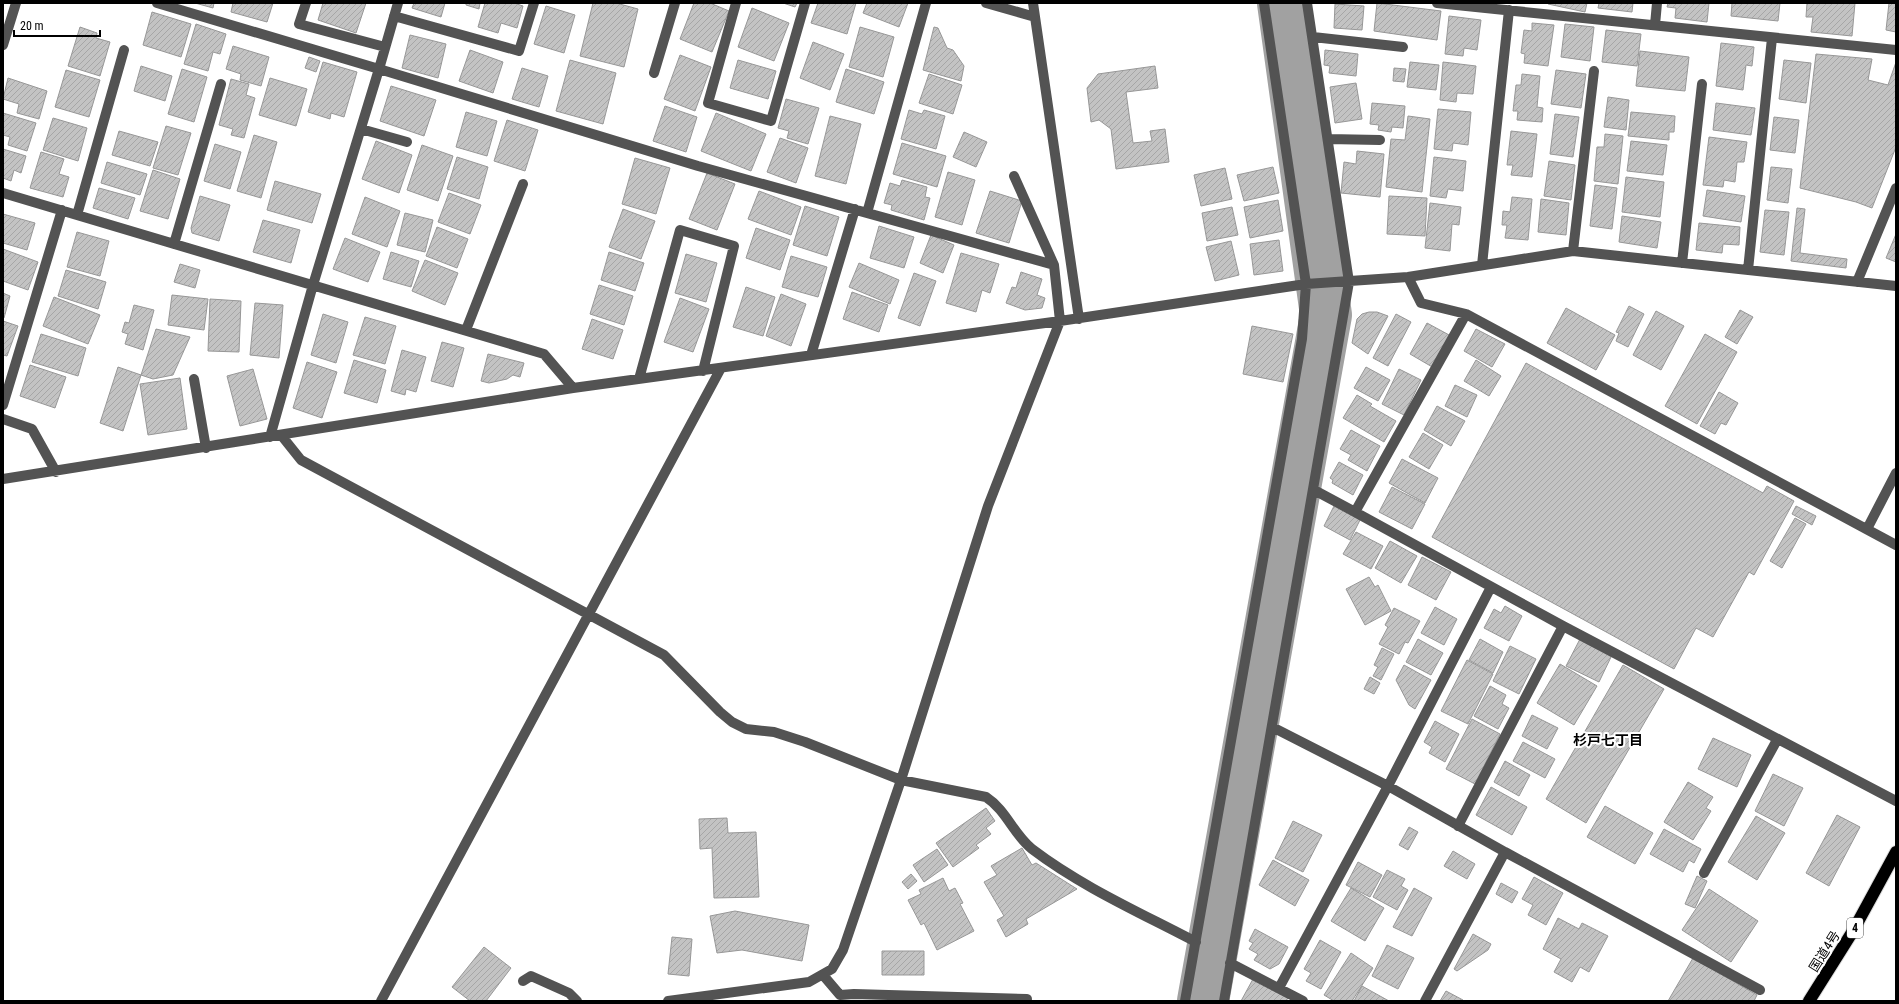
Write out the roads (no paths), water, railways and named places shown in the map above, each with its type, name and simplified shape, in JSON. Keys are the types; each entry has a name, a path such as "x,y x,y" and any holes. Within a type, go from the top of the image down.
{"highway":[{"name":"国道4号","path":"1809,1001 1853,932 1896,852"}],"street":[{"path":"3,45 16,3"},
{"path":"157,3 698,166 1054,265"},
{"path":"306,3 299,24 385,47"},
{"path":"270,437 313,285 398,3"},
{"path":"394,16 519,51 534,3"},
{"path":"654,73 675,3"},
{"path":"736,3 708,103 771,121 805,3"},
{"path":"867,213 926,3"},
{"path":"986,3 1035,17"},
{"path":"1033,3 1080,319"},
{"path":"1185,1001 1302,340 1306,284 1264,3"},
{"path":"1224,1001 1349,282 1307,3"},
{"path":"1437,3 1509,10 1527,8 1655,25 1896,50"},
{"path":"1655,25 1657,3"},
{"path":"1482,265 1509,10"},
{"path":"1313,37 1403,47"},
{"path":"1748,270 1772,38"},
{"path":"77,215 124,50"},
{"path":"1573,251 1594,71"},
{"path":"174,244 221,84"},
{"path":"1682,263 1702,84"},
{"path":"361,129 407,142"},
{"path":"1328,139 1380,140"},
{"path":"668,1001 809,982 832,969 843,950 901,780 988,506 1060,321 1054,265 1014,176"},
{"path":"466,330 523,184"},
{"path":"1857,282 1896,188"},
{"path":"3,192 544,354 573,388"},
{"path":"811,356 855,209"},
{"path":"3,405 62,210"},
{"path":"639,379 680,230 734,246 703,370"},
{"path":"3,479 56,472 573,388 1080,319 1306,284 1408,277 1573,251 1896,286"},
{"path":"1408,277 1421,303 1466,314 1896,545"},
{"path":"1355,512 1466,314"},
{"path":"381,1001 721,368"},
{"path":"194,379 206,448"},
{"path":"3,420 32,429 56,472"},
{"path":"281,435 301,460 664,655 720,712 732,722 746,728 774,732 805,742 901,780 986,797 996,803 1030,848 1063,872 1196,942"},
{"path":"1867,529 1896,473"},
{"path":"1314,490 1562,626 1896,801"},
{"path":"1279,988 1388,786 1491,587"},
{"path":"1458,826 1562,626"},
{"path":"1272,727 1388,786 1505,852 1760,990"},
{"path":"1704,873 1777,740"},
{"path":"1425,1001 1505,852"},
{"path":"1230,963 1303,1001"},
{"path":"823,975 840,995 854,994 1027,999 1026,1001"},
{"path":"523,981 531,976 570,993 577,1001"}],"waterway":[{"path":"1203,1001 1326,315 1283,3"}],"district":[{"name":"杉戸七丁目","path":"1608,740"}]}
